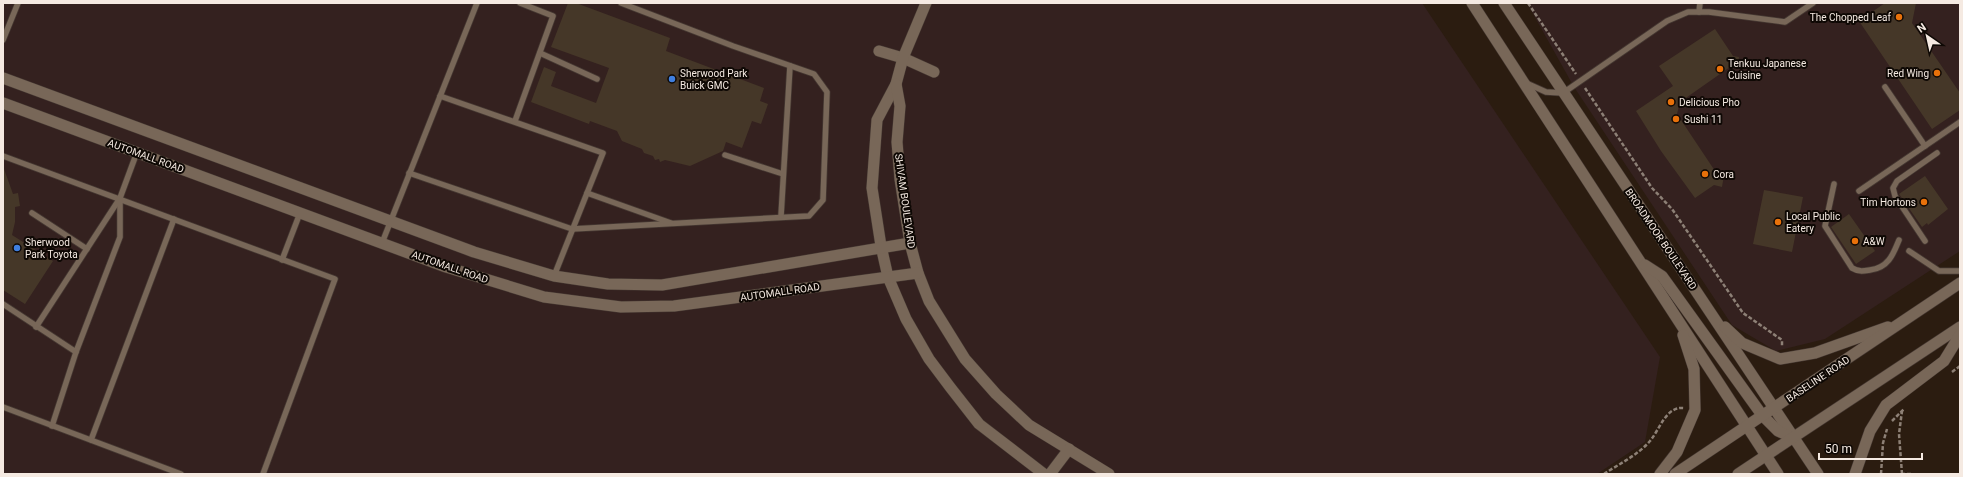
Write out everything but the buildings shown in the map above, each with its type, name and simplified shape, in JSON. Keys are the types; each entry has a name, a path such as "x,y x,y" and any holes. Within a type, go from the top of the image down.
{"street":[{"name":"SHIVAM BOULEVARD","path":"926,3 903,58 896,84 878,120 872,188 881,246 888,277 910,326 929,358 950,388 979,424 1044,474"},
{"path":"1472,3 1526,83 1778,474"},
{"name":"BROADMOOR BOULEVARD","path":"1504,3 1818,474"},
{"path":"879,52 903,58 934,72"},
{"path":"3,78 474,252 554,276 608,284 662,285 881,246 910,243"},
{"name":"SHIVAM BOULEVARD","path":"896,84 900,106 897,142 900,179 910,243 918,273 929,301 965,359 996,394 1029,425 1109,474"},
{"name":"AUTOMALL ROAD","path":"3,103 446,267 544,298 621,307 674,306 918,273"},
{"path":"1641,262 1662,276 1762,415 1778,431 1793,438"},
{"name":"BASELINE ROAD","path":"1675,474 1960,283"},
{"path":"1713,316 1742,343 1780,359 1815,353 1903,322"},
{"path":"1660,474 1677,452 1695,410 1694,369 1678,320"},
{"path":"1738,474 1960,327"},
{"path":"1855,474 1870,431 1886,405 1944,361 1960,334"},
{"path":"1050,474 1069,449"}],"lane":[{"path":"3,40 18,3"},
{"path":"382,243 477,3"},
{"path":"515,121 553,16 520,3"},
{"path":"409,173 572,229 674,224 781,216 809,216 822,200 827,92 814,74 733,46 621,3"},
{"path":"1699,12 1700,3"},
{"path":"1526,83 1546,92 1563,93 1667,21 1688,12 1785,22 1813,3"},
{"path":"540,53 597,79"},
{"path":"781,216 790,66"},
{"path":"1885,87 1925,146"},
{"path":"440,96 603,153 554,276"},
{"path":"1858,191 1960,122"},
{"path":"36,327 120,198 137,152"},
{"path":"1925,241 1895,196 1893,188 1897,181 1937,153"},
{"path":"725,155 783,174"},
{"path":"3,156 120,198 335,279 263,474"},
{"path":"1834,184 1825,226 1852,268 1858,271 1864,271 1883,266 1894,253 1899,240"},
{"path":"587,193 674,224"},
{"path":"52,426 76,352 120,237 120,198"},
{"path":"282,260 300,212"},
{"path":"32,213 87,249"},
{"path":"90,440 174,219"},
{"path":"1909,251 1939,271 1960,271"},
{"path":"3,304 76,352"},
{"path":"3,408 182,474"}],"path":[{"path":"1528,3 1566,60"},
{"path":"1593,99 1652,188 1672,209 1743,313 1782,340 1782,351"},
{"path":"1945,376 1960,366"},
{"path":"1881,474 1883,442 1887,430 1902,410 1907,406"},
{"path":"1604,474 1649,442 1673,409 1677,407 1690,409"},
{"path":"1902,410 1899,442 1901,474 1912,474"}],"shaded area":[{"path":"3,3 1422,3 1660,357 1645,442 1597,474 3,474"},
{"path":"1527,3 1960,3 1960,251 1825,339 1776,351 1732,325 1574,87"}],"place":[{"name":"The Chopped Leaf","path":"1899,17"},
{"name":"Tenkuu Japanese Cuisine","path":"1720,69"},
{"name":"Red Wing","path":"1937,73"},
{"name":"Sherwood Park Buick GMC","path":"672,79"},
{"name":"Delicious Pho","path":"1671,102"},
{"name":"Sushi 11","path":"1676,119"},
{"name":"Cora","path":"1705,174"},
{"name":"Tim Hortons","path":"1924,202"},
{"name":"Local Public Eatery","path":"1778,222"},
{"name":"A&W","path":"1855,241"},
{"name":"Sherwood Park Toyota","path":"17,248"}]}
